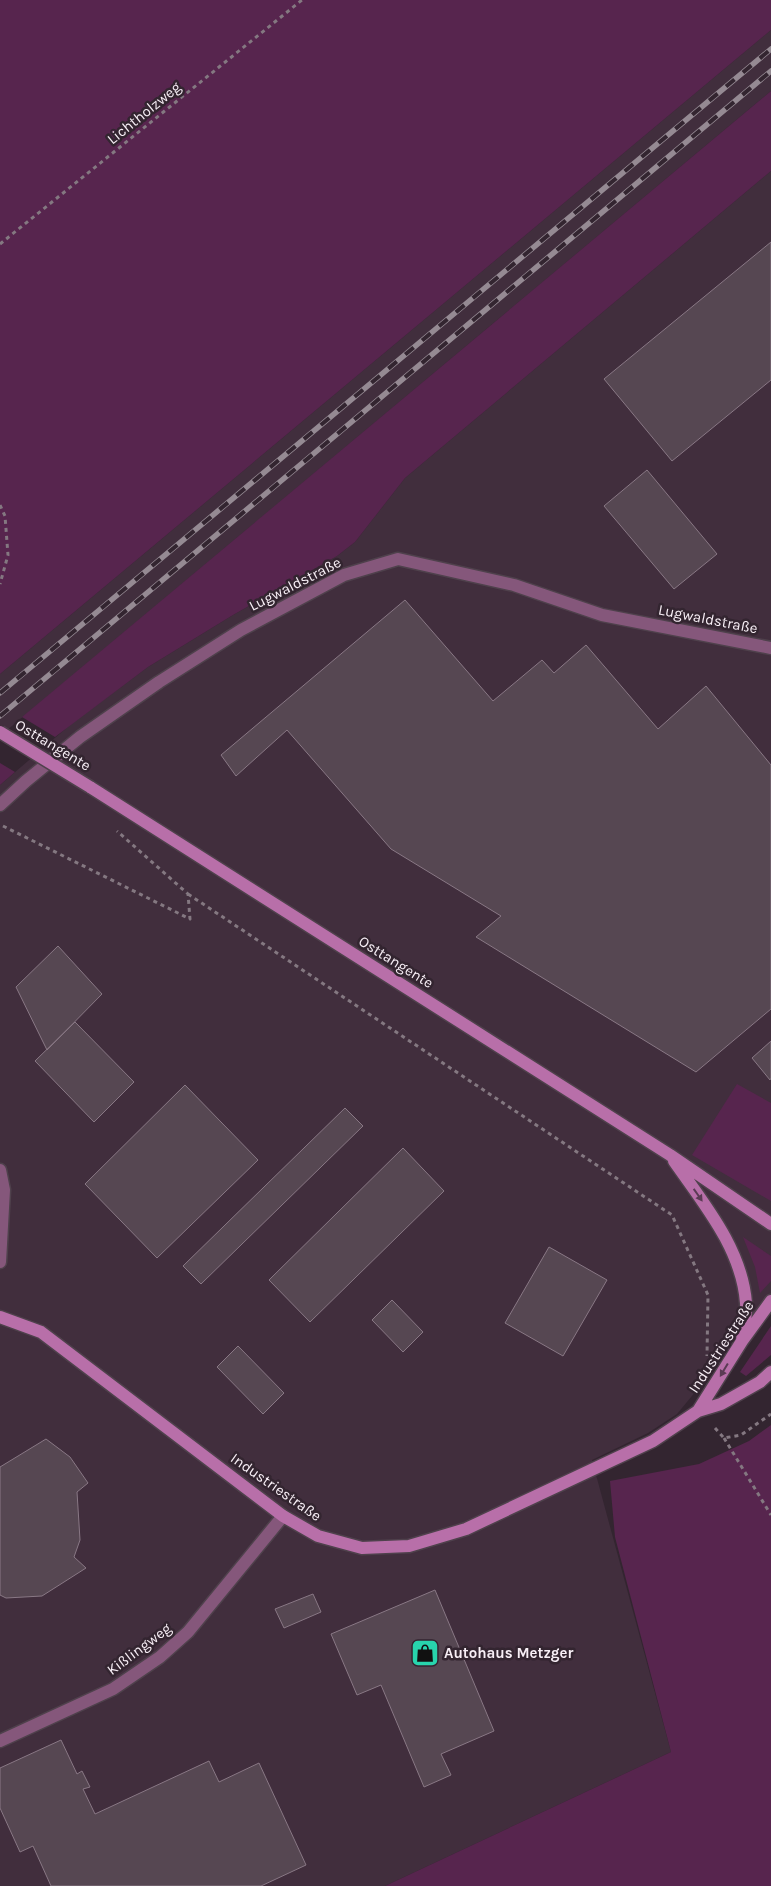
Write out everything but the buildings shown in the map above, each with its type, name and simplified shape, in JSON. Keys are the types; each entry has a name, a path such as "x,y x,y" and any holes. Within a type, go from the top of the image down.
{"main road":[{"name":"Osttangente","path":"0,732 90,787 670,1155 771,1224"},
{"path":"670,1155 720,1228 739,1267 746,1304 742,1341"},
{"name":"Industriestraße","path":"698,1411 742,1341 771,1301"},
{"name":"Industriestraße","path":"0,1317 41,1332 283,1516 318,1536 362,1548 409,1546 466,1529 653,1441 698,1411 721,1404 760,1382 771,1372"}],"street":[{"name":"Lugwaldstraße","path":"0,805 80,737 159,682 241,630 344,575 398,559 514,585 602,615 771,648"},
{"path":"0,1170 4,1190 0,1262"},
{"name":"Kißlingweg","path":"0,1741 113,1689 160,1657 188,1632 283,1516"}],"path":[{"name":"Lichtholzweg","path":"0,244 302,0"},
{"path":"0,505 5,516 8,555 0,584"},
{"path":"0,824 190,919 188,894"},
{"path":"116,830 188,894 672,1215 708,1295 707,1359"},
{"path":"698,1411 724,1438 771,1515"},
{"path":"724,1438 741,1435 771,1414"}],"shaded area":[{"path":"0,0 771,0 771,30 0,674"},
{"path":"771,30 771,91 0,736 0,674"},
{"path":"771,91 771,171 405,478 355,542 337,556 233,615 148,667 55,737 22,717"},
{"path":"771,171 771,1296 677,1414 648,1433 592,1460 671,1752 385,1886 0,1886 0,785 70,725 148,667 233,615 337,556 355,542 405,478"},
{"path":"0,763 15,772 0,785"},
{"path":"737,1084 771,1103 771,1201 692,1155"},
{"path":"743,1237 771,1256 771,1281 760,1293 755,1267"},
{"path":"771,1326 771,1355 746,1376 740,1372"},
{"path":"771,1425 771,1886 385,1886 671,1752 615,1537 610,1481 699,1464 749,1441"}],"railway":[{"path":"0,693 771,49"},
{"path":"0,716 771,71"}],"place":[{"name":"Autohaus Metzger","path":"425,1653"}]}
